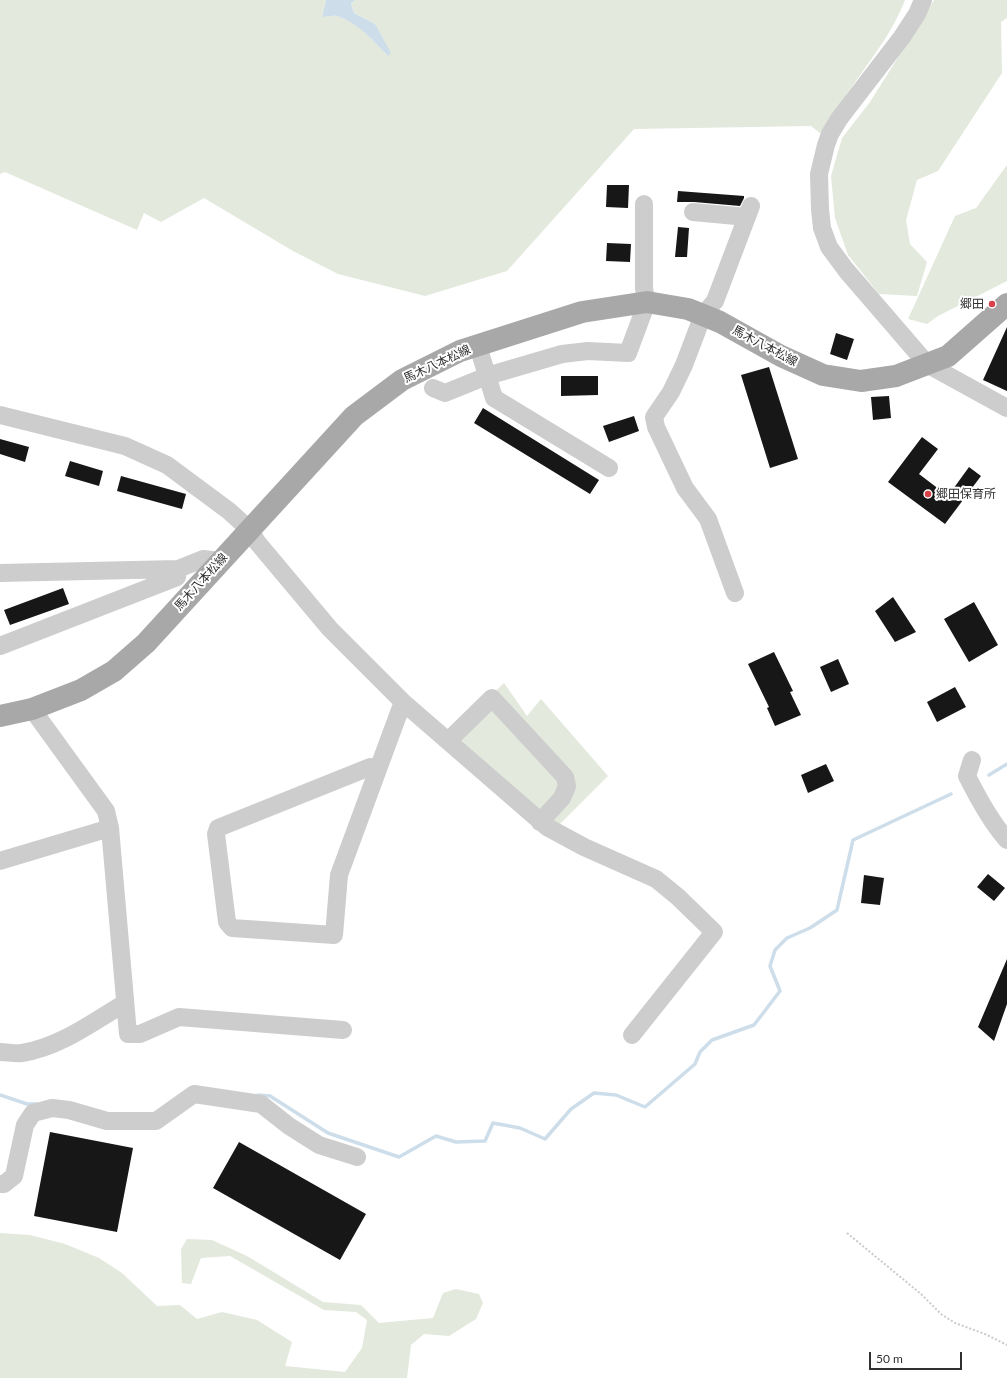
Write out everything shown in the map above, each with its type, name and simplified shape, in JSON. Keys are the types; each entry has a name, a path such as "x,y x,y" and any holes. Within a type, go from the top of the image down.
{"main road":[{"name":"馬木八本松線","path":"0,716 32,709 81,690 114,671 146,643 354,416 402,380 460,351 582,312 647,302 688,310 720,322 781,356 823,375 862,381 896,376 948,356 1007,304"}],"street":[{"path":"923,0 917,14 902,37 836,124 826,145 819,174 822,228 829,247 846,270 926,364 1007,408"},
{"path":"433,388 445,393 487,376 562,354 588,351 628,353 647,302 644,289 644,204"},
{"path":"693,212 749,211 715,301 703,315 684,365 671,392 654,417 656,427 685,488 708,519 735,593"},
{"path":"478,346 494,398 609,468"},
{"path":"0,415 124,446 167,465 230,511 250,530 257,542 330,629 404,703 540,822 584,847 656,879 678,896 714,932 632,1035"},
{"path":"0,573 178,569 203,559 220,561"},
{"path":"0,646 177,577 178,569"},
{"path":"448,741 492,698 565,777 567,786 562,798 540,822"},
{"path":"378,767 370,767 218,828 216,834 227,922 232,928 334,935 339,876 378,767 401,707 404,703"},
{"path":"32,709 106,811 110,828 128,1034 140,1034 179,1017 343,1030"},
{"path":"972,760 967,776 1001,834 1007,840"},
{"path":"0,861 110,828"},
{"path":"0,1052 20,1053 44,1048 70,1036 125,1003"},
{"path":"0,1184 4,1184 14,1176 25,1125 33,1113 52,1108 70,1110 107,1121 156,1121 194,1094 261,1104 290,1126 319,1145 357,1157"}],"path":[{"path":"847,1233 921,1294 941,1314 955,1323 985,1334 1007,1345"}],"shaded area":[{"path":"0,0 326,0 322,17 338,16 352,23 371,38 388,56 375,24 354,13 351,4 355,0 905,0 884,41 848,92 821,134 811,126 634,129 507,271 425,296 338,274 293,251 204,198 161,222 144,213 137,230 5,172 0,174"},
{"path":"934,0 1007,0 1007,18 1001,22 1002,73 938,171 917,180 906,220 910,244 927,262 917,296 879,294 848,255 835,218 831,176 842,138 870,102"},
{"path":"1007,165 1007,281 938,316 927,324 908,319 955,216 976,208"},
{"path":"504,683 527,716 541,699 608,776 556,828 448,736"},
{"path":"0,1233 30,1235 65,1244 99,1258 122,1273 157,1306 180,1305 197,1319 222,1312 257,1320 292,1342 285,1366 345,1372 362,1348 367,1320 356,1312 324,1310 230,1256 201,1258 191,1284 182,1283 181,1249 187,1239 212,1240 247,1256 323,1302 361,1305 379,1323 433,1318 443,1293 456,1289 479,1294 483,1303 476,1319 449,1336 424,1334 411,1345 407,1378 0,1378"}],"water":[{"path":"326,0 355,0 351,4 354,13 375,24 391,53 388,56 365,33 345,19 337,16 322,17"}],"building":[{"path":"607,185 629,185 628,208 606,207"},
{"path":"678,191 744,196 744,198 740,206 677,202"},
{"path":"678,227 689,228 687,257 675,257"},
{"path":"607,243 631,244 630,262 606,261"},
{"path":"1007,327 1007,391 983,380"},
{"path":"836,333 854,339 847,360 830,354"},
{"path":"769,367 798,459 770,468 741,375"},
{"path":"561,376 598,376 598,395 561,396"},
{"path":"889,396 891,418 873,420 871,397"},
{"path":"483,408 599,480 590,494 474,423"},
{"path":"634,416 639,431 609,442 603,426"},
{"path":"922,437 938,449 919,474 948,496 969,467 981,476 945,524 888,482"},
{"path":"0,439 29,447 25,462 0,454"},
{"path":"70,461 103,471 99,486 65,476"},
{"path":"121,476 186,494 182,509 117,491"},
{"path":"63,588 69,604 10,625 4,610"},
{"path":"893,597 916,632 895,642 875,611"},
{"path":"974,602 998,645 969,662 944,619"},
{"path":"774,652 793,691 790,692 801,715 775,726 767,708 769,707 748,664"},
{"path":"838,659 849,684 831,692 820,667"},
{"path":"955,687 966,707 937,722 927,702"},
{"path":"826,764 834,781 808,793 801,775"},
{"path":"988,874 1005,888 994,901 977,887"},
{"path":"864,875 884,878 880,905 861,903"},
{"path":"1007,959 1007,1004 994,1041 978,1027"},
{"path":"50,1132 133,1148 117,1232 34,1216"},
{"path":"239,1142 366,1214 340,1260 213,1188"}],"waterway":[{"path":"989,775 1007,764"},
{"path":"258,1095 270,1096 328,1133 399,1157 436,1136 456,1142 485,1141 493,1123 520,1128 545,1139 571,1109 594,1093 616,1095 645,1107 695,1064 700,1052 712,1040 754,1025 780,991 770,966 775,950 787,938 810,928 837,910 853,840 951,794"},
{"path":"0,1095 27,1104 37,1104"}],"place":[{"name":"郷田","path":"992,304"},
{"name":"郷田保育所","path":"928,494"}]}
